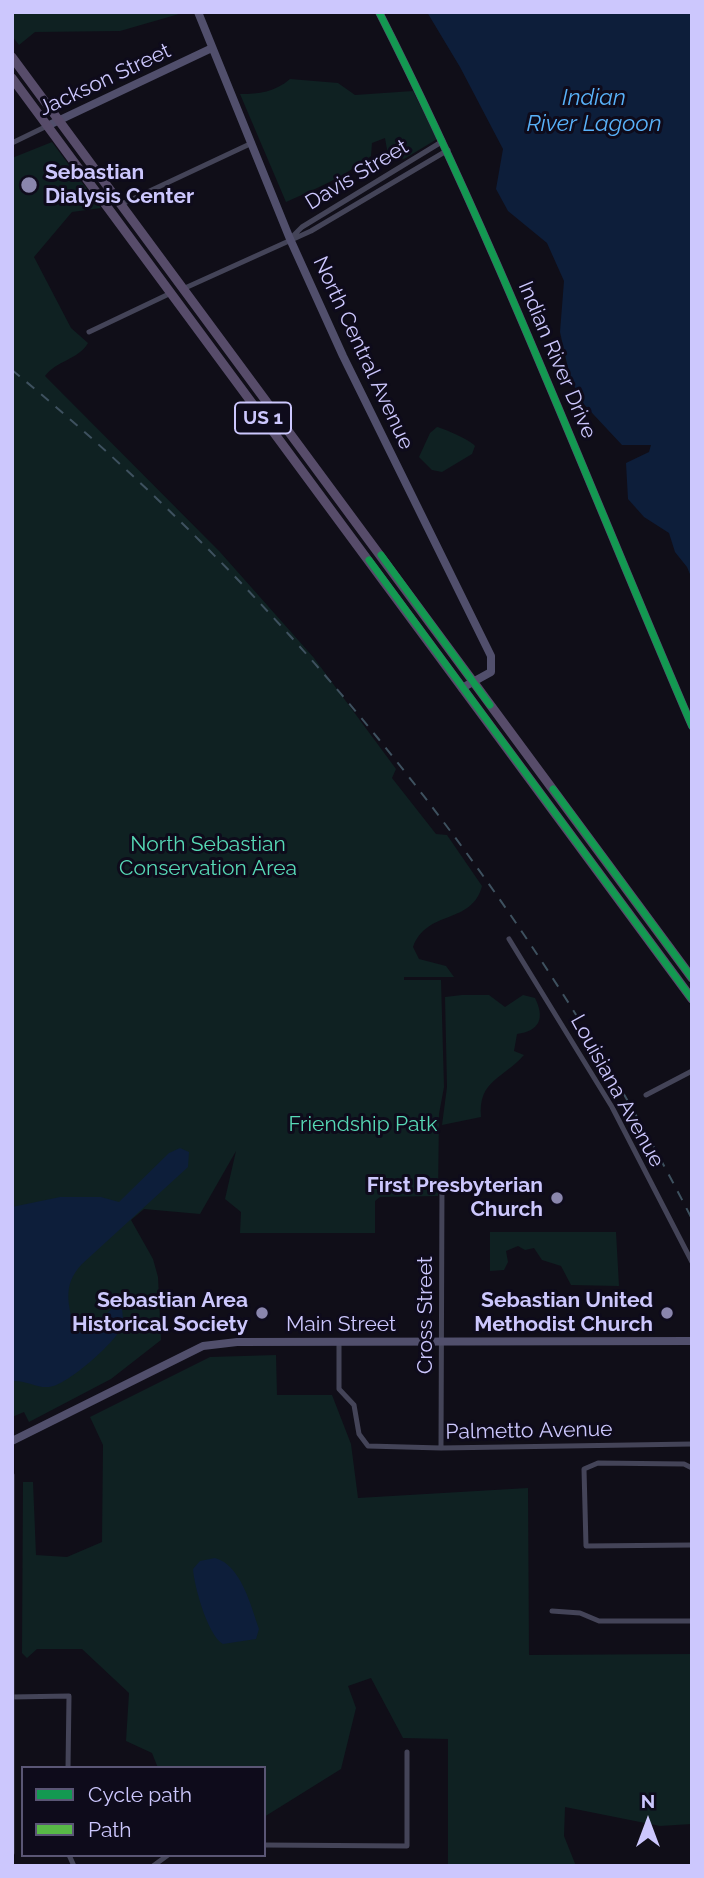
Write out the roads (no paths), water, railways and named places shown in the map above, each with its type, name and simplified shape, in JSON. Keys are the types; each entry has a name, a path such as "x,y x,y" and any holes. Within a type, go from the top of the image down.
{"main road":[{"name":"US 1","path":"12,57 692,978"},
{"name":"US 1","path":"12,78 159,275 184,315 692,999"},
{"path":"159,275 185,288"},
{"path":"171,293 196,306"}],"street":[{"name":"North Central Avenue","path":"198,12 290,239 343,356 491,656 491,672 462,688"},
{"name":"Indian River Drive","path":"379,12 448,150 610,526 692,726"},
{"name":"Jackson Street","path":"12,143 212,48"},
{"name":"Davis Street","path":"290,239 302,227 443,141"},
{"path":"122,204 252,143"},
{"name":"Davis Street","path":"185,288 311,231 448,150"},
{"path":"89,332 171,293"},
{"path":"369,561 381,555"},
{"name":"Louisiana Avenue","path":"509,939 612,1107 692,1262"},
{"path":"646,1095 692,1072"},
{"name":"Cross Street","path":"441,1448 442,1182"},
{"name":"Main Street","path":"12,1441 147,1371 203,1346 237,1342 692,1341"},
{"name":"Palmetto Avenue","path":"339,1342 339,1389 354,1405 359,1434 368,1446 441,1448 692,1444"},
{"path":"692,1468 684,1464 598,1463 584,1469 586,1545 692,1545"},
{"path":"12,1475 15,1782 12,1853"},
{"path":"552,1611 580,1613 599,1621 692,1620"},
{"path":"13,1697 69,1696 68,1766"},
{"path":"266,1845 407,1846 407,1752"}],"water":[{"name":"Indian River Lagoon","path":"427,12 692,12 692,579 687,567 675,552 669,533 644,517 628,499 626,463 649,452 651,445 622,445 580,400 569,373 560,332 564,281 547,243 508,211 496,189 503,149 460,67"},
{"path":"180,1148 189,1152 188,1167 82,1264 71,1280 68,1296 75,1332 86,1332 114,1307 122,1309 123,1317 115,1337 88,1364 57,1385 44,1387 12,1381 12,1207 60,1197 101,1197 119,1202 169,1153"},
{"path":"215,1558 232,1569 244,1588 259,1629 256,1639 223,1644 212,1631 199,1598 193,1569 200,1561"}],"railway":[{"path":"12,370 115,460 214,555 307,655 396,760 478,869 555,982 627,1099 692,1219"}],"place":[{"name":"Sebastian Dialysis Center","path":"29,185"},
{"name":"First Presbyterian Church","path":"557,1198"},
{"name":"Sebastian Area Historical Society","path":"262,1313"},
{"name":"Sebastian United Methodist Church","path":"667,1313"}],"park label":[{"name":"North Sebastian Conservation Area","path":"208,857"},
{"name":"Friendship Patk","path":"363,1125"}]}
